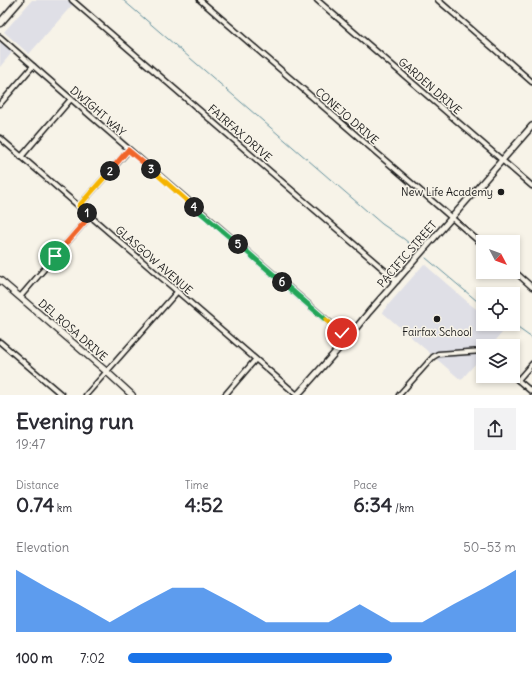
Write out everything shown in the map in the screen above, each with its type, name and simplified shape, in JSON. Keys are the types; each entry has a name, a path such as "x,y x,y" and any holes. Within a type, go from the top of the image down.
{"main road":[{"path":"0,23 20,0"},
{"name":"DEL ROSA DRIVE","path":"0,280 132,395"}],"street":[{"name":"FAIRFAX DRIVE","path":"72,0 397,280"},
{"name":"CONEJO DRIVE","path":"200,0 476,239"},
{"name":"GARDEN DRIVE","path":"317,0 532,186"},
{"path":"438,0 532,82"},
{"name":"DWIGHT WAY","path":"0,36 128,150 348,338"},
{"path":"0,104 33,66"},
{"path":"21,157 71,99"},
{"name":"PACIFIC STREET","path":"297,395 532,126"},
{"name":"GLASGOW AVENUE","path":"0,138 297,395"},
{"path":"79,206 128,150"},
{"path":"20,297 90,216"},
{"path":"520,276 532,287"},
{"path":"86,395 177,292"},
{"path":"0,342 62,395"},
{"path":"399,395 433,357 438,354 476,351"},
{"path":"225,395 255,360"},
{"path":"520,378 532,364"},
{"path":"520,382 532,392"}],"shaded area":[{"path":"32,0 68,0 73,4 29,54 4,32"},
{"path":"0,40 13,51 0,67"},
{"name":"Fairfax School","path":"424,264 476,309 476,331 504,331 497,339 476,339 476,363 461,380 382,312"}],"waterway":[{"path":"123,0 382,224 416,249"},
{"path":"426,258 476,300"},
{"path":"520,330 532,338"}],"place":[{"name":"New Life Academy","path":"501,192"},
{"name":"Fairfax School","path":"437,319"}],"route":[{"path":"55,256 90,216 79,206 128,150 342,333"}]}
